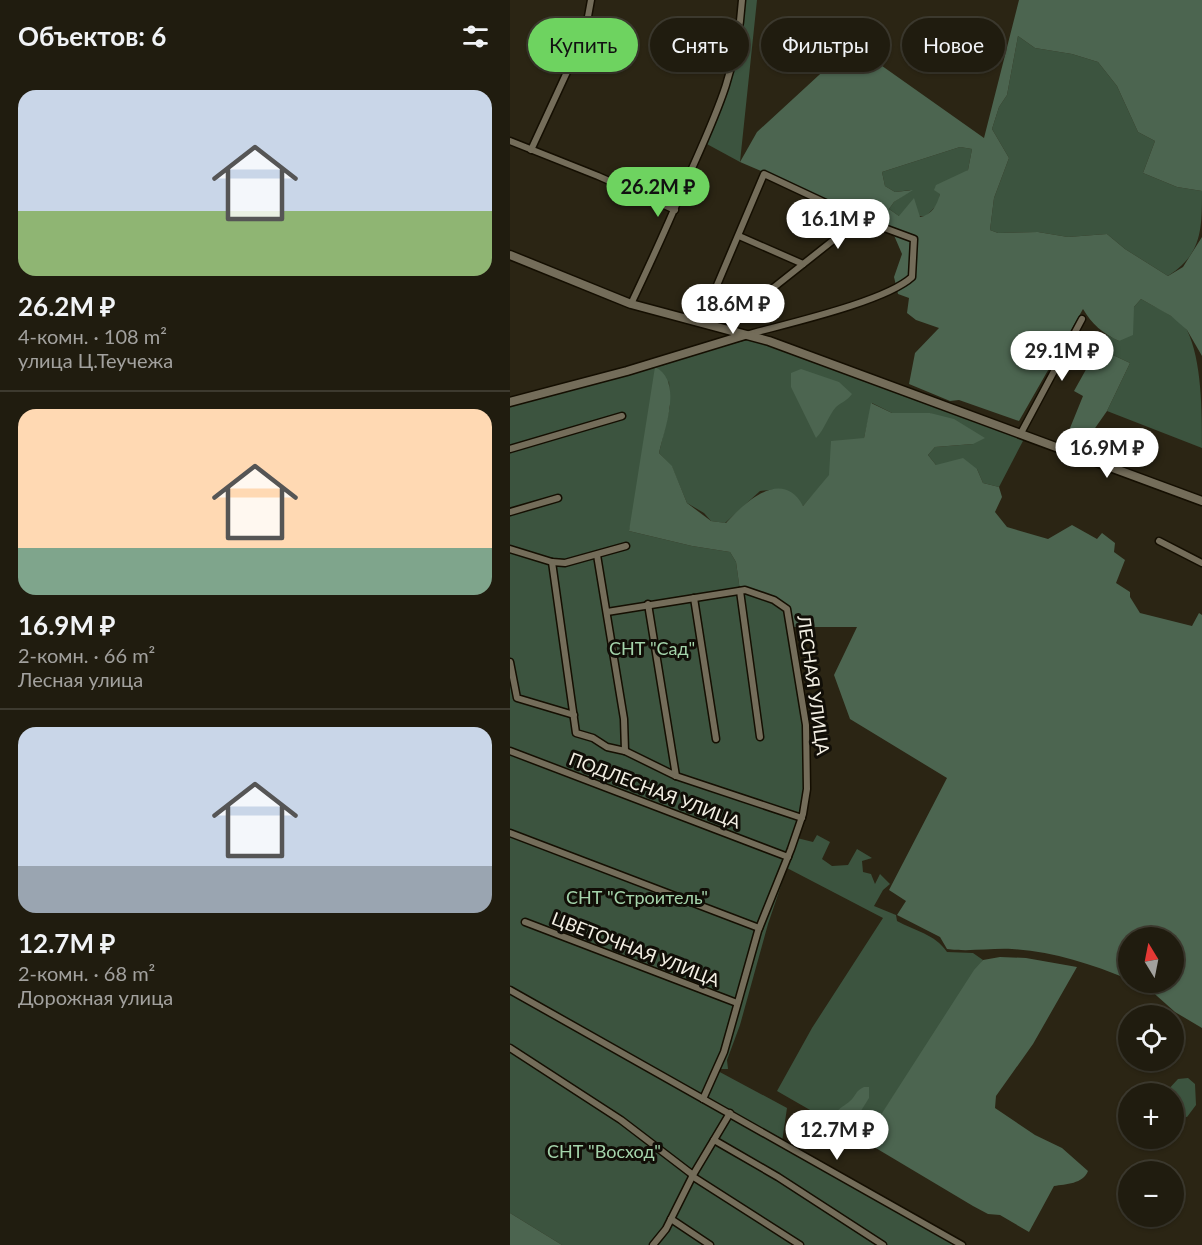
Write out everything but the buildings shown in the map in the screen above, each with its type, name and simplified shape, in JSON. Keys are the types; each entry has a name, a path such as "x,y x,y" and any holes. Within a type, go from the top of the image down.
{"street":[{"path":"531,150 585,33 591,0"},
{"path":"631,304 675,210 727,89 740,34 742,0"},
{"path":"510,141 675,210"},
{"path":"510,402 627,371 840,308 903,286 912,277 914,239 860,219 765,174 701,322"},
{"path":"744,311 860,219"},
{"path":"739,236 803,264"},
{"path":"510,255 631,304 769,341 1202,501"},
{"path":"1021,433 1082,320"},
{"path":"716,343 720,334 717,327"},
{"path":"510,449 622,416"},
{"path":"510,512 558,498"},
{"path":"1159,541 1202,563"},
{"path":"510,549 552,562 577,561 626,546"},
{"path":"597,555 624,719 626,751"},
{"path":"552,562 576,733 593,738 607,747 626,751 676,776 802,818 759,928 724,1052 703,1099"},
{"path":"607,612 740,591 760,737"},
{"name":"ЛЕСНАЯ УЛИЦА","path":"740,591 758,593 787,609 806,725 807,789 802,818"},
{"path":"694,598 716,739"},
{"path":"648,604 676,776"},
{"path":"510,662 517,698 574,715"},
{"name":"ПОДЛЕСНАЯ УЛИЦА","path":"510,751 788,857"},
{"path":"510,833 759,928"},
{"name":"ЦВЕТОЧНАЯ УЛИЦА","path":"525,922 737,1003"},
{"path":"510,990 962,1245"},
{"path":"510,1048 621,1120 692,1176 800,1245"},
{"path":"653,1245 671,1219 692,1176 730,1113"},
{"path":"714,1140 778,1177 883,1245"},
{"path":"671,1219 710,1245"}],"green space":[{"path":"742,0 757,0 740,162 705,143 727,89 730,72 749,72 749,18 739,18"},
{"path":"1019,0 1202,0 1202,191 1177,187 1143,173 1155,141 1138,132 1117,86 1098,62 1072,54 1035,48 1018,36 1007,95 999,107 992,129 1009,158 994,198 990,230 998,233 1038,232 1068,237 1107,234 1125,249 1168,276 1183,267 1202,237 1202,356 1187,330 1171,316 1141,299 1134,307 1133,335 1119,341 1098,328 1083,309 1019,421 959,400 950,401 909,384 915,353 939,328 916,320 907,313 909,298 898,294 894,277 902,254 890,226 740,162 757,132 822,72 890,72 984,138 1001,72 1005,72 1005,55","holes":["960,147 972,149 968,170 936,185 934,190 940,194 936,206 928,214 920,217 914,198 899,216 889,209 894,202 913,190 895,192 885,186 882,172"]},
{"path":"1018,36 1035,48 1072,54 1098,62 1117,86 1138,132 1155,141 1143,173 1177,187 1202,191 1200,229 1194,250 1179,268 1168,276 1125,249 1107,234 1068,237 1038,232 998,233 990,230 994,198 1009,158 992,129 999,107 1007,95"},
{"path":"960,147 972,149 968,170 940,194 938,204 926,216 899,216 889,209 894,202 911,190 895,192 885,186 882,172"},
{"path":"1141,299 1172,316 1183,325 1192,342 1198,371 1202,448 1107,411 1130,363 1098,348 1107,335 1119,341 1134,307"},
{"path":"751,339 1024,439 999,487 983,483 977,469 936,465 928,455 935,447 973,444 930,413 892,413 872,403 864,438 803,506 780,489 760,491 725,523 711,521 704,513 687,503 672,467 659,453 670,406 669,381 629,531 692,546 730,552 736,562 740,591 745,590 787,609 808,765 803,814 758,931 716,1070 787,1108 782,1142 962,1245 562,1245 510,1213 510,402"},
{"path":"1098,348 1130,363 1107,411 1086,441 1068,433 1083,396 1074,391"},
{"path":"655,367 664,374 669,383 670,394 668,419 659,453 672,466 687,503 711,521 726,523 743,506 763,492 774,489 785,489 794,495 803,506 829,475 831,441 864,438 871,403 892,413 930,413 954,419 985,438 973,444 935,447 928,455 936,465 963,458 977,469 983,483 999,487 1002,497 995,512 1007,527 1048,539 1072,525 1097,539 1102,533 1115,543 1114,552 1125,560 1116,583 1130,592 1130,597 1140,613 1192,626 1199,613 1202,615 1202,1028 1184,1017 1184,1005 1167,1005 1154,993 1184,993 1184,927 1118,927 1118,975 1086,963 1042,952 1012,949 947,949 940,937 897,915 906,901 889,890 947,778 850,719 834,675 857,627 790,627 787,609 774,600 740,591 736,562 730,552 692,546 629,531"},
{"path":"801,369 839,382 852,394 836,407 816,438 791,387 791,373"},
{"path":"1111,429 1120,429 1136,437 1138,442 1126,463 1091,447 1101,433"},
{"path":"817,835 830,842 822,859 832,866 848,865 857,849 872,858 862,861 863,872 871,874 875,884 880,874 890,884 883,890 874,906 896,915 897,921 931,937 947,952 973,953 983,960 864,1141 777,1091 812,1028 883,918 787,868 768,924 740,1025 727,1060 728,1069 718,1069 759,932 797,838 813,842"},
{"path":"1000,957 1026,958 1077,967 1033,1044 996,1096 995,1108 1035,1135 1062,1148 1088,1171 1078,1181 1054,1186 1029,1232 1000,1215 988,1214 973,1206 864,1141 974,970 983,960"},
{"path":"1188,1078 1195,1084 1196,1105 1187,1117 1184,1117 1184,1083 1174,1083 1178,1079"},
{"path":"864,1087 869,1087 869,1098 849,1130 832,1120 838,1110"},
{"path":"510,1213 562,1245 510,1245"}],"park label":[{"name":"СНТ \"Сад\"","path":"652,648"},
{"name":"СНТ \"Строитель\"","path":"637,897"},
{"name":"СНТ \"Восход\"","path":"604,1151"}]}
